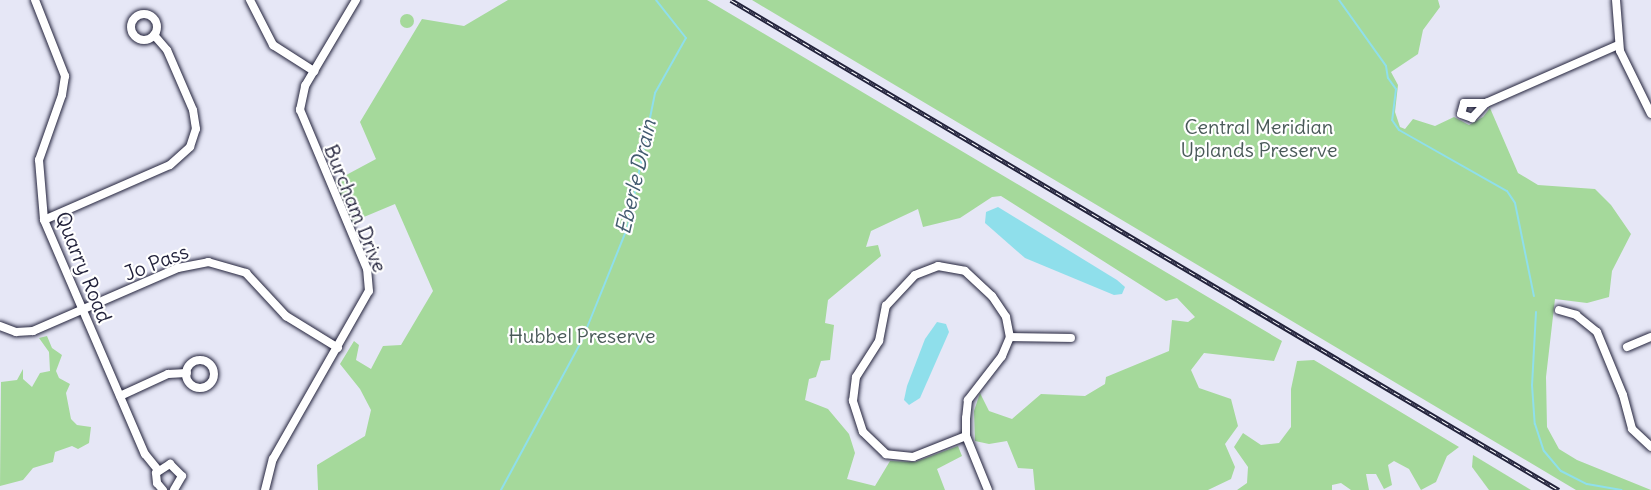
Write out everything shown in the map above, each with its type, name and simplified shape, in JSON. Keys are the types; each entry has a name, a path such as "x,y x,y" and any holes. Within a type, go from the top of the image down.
{"street":[{"name":"Quarry Road","path":"35,0 65,76 62,95 39,159 44,220 147,458 158,470 156,480 164,490"},
{"path":"250,0 273,45 314,71"},
{"name":"Burcham Drive","path":"265,490 273,459 365,302 369,280 301,116 302,92 356,0"},
{"path":"1616,0 1618,45 1651,114"},
{"path":"44,220 170,165 190,147 195,129 193,110 167,50 154,35"},
{"path":"1486,103 1618,45"},
{"name":"Jo Pass","path":"0,326 16,332 33,331 185,265 216,262 246,273 286,316 338,348"},
{"path":"966,436 923,454 901,457 885,454 863,432 856,417 853,386 879,341 883,312 915,275 938,266 952,266 965,271 1000,306 1010,338 1002,356 968,400 966,436 988,490"},
{"path":"1559,310 1576,315 1597,332 1623,395 1632,429 1651,447"},
{"path":"1627,347 1651,337"},
{"path":"1010,338 1071,338"},
{"path":"120,396 168,374 187,373"},
{"path":"158,470 167,464 179,470 182,479 174,490"}],"green space":[{"name":"Hubbel Preserve","path":"508,0 707,0 1282,341 1274,361 1204,353 1191,370 1199,388 1231,399 1238,426 1225,444 1235,467 1231,479 1208,490 1035,490 1033,469 1018,468 1007,441 989,444 975,441 974,411 980,393 989,411 1012,419 1041,394 1085,396 1105,384 1106,377 1169,351 1172,320 1188,322 1195,317 1177,298 1166,301 1001,196 992,197 960,218 923,227 918,209 871,231 866,247 878,245 881,256 828,300 825,323 834,325 830,360 821,361 816,377 809,379 805,400 828,409 849,434 855,453 847,479 875,486 890,461 915,462 958,446 962,456 937,469 945,490 318,490 317,465 365,436 371,410 360,389 340,364 354,341 359,345 356,360 371,369 383,346 401,345 433,291 395,204 352,222 335,181 376,159 360,122 422,19 464,26"},
{"name":"Central Meridian Uplands Preserve","path":"752,0 1438,0 1440,7 1423,30 1418,54 1391,72 1398,85 1395,112 1400,127 1405,129 1413,119 1435,126 1454,117 1469,125 1483,117 1490,108 1518,173 1538,185 1595,189 1611,205 1631,234 1612,271 1609,297 1587,303 1555,299 1546,377 1547,427 1559,449 1577,460 1651,490 1576,490"},
{"path":"404,14 410,14 414,21 410,28 404,28 400,24 400,18"},
{"path":"47,336 52,348 62,355 56,371 59,378 70,384 66,393 71,419 77,425 91,427 89,443 78,449 72,446 55,452 53,462 33,468 23,480 0,486 1,382 17,380 23,369 23,379 32,387 40,373 50,371 49,352 39,338"},
{"path":"1314,360 1459,447 1447,456 1436,482 1421,490 1409,469 1394,461 1388,465 1392,485 1384,489 1376,474 1366,474 1369,490 1351,490 1341,483 1332,485 1332,490 1237,490 1247,483 1248,467 1234,447 1243,433 1261,445 1279,443 1291,427 1291,389 1297,361"},
{"path":"1473,455 1531,490 1489,490 1472,467"}],"water":[{"path":"998,207 1117,280 1125,287 1122,294 1114,295 1025,258 985,223 986,212"},
{"path":"937,322 946,324 949,332 920,398 909,405 904,400 907,386 925,339"}],"waterway":[{"name":"Eberle Drain","path":"501,490 582,340 628,226 655,93 686,38 656,0"},
{"path":"1339,0 1386,66 1388,78 1396,89 1392,120 1399,130 1507,191 1515,203 1534,296"},
{"path":"1536,312 1532,385 1535,424 1544,451 1561,471 1587,484 1621,490"}],"railway":[{"path":"731,0 1559,490"}]}
